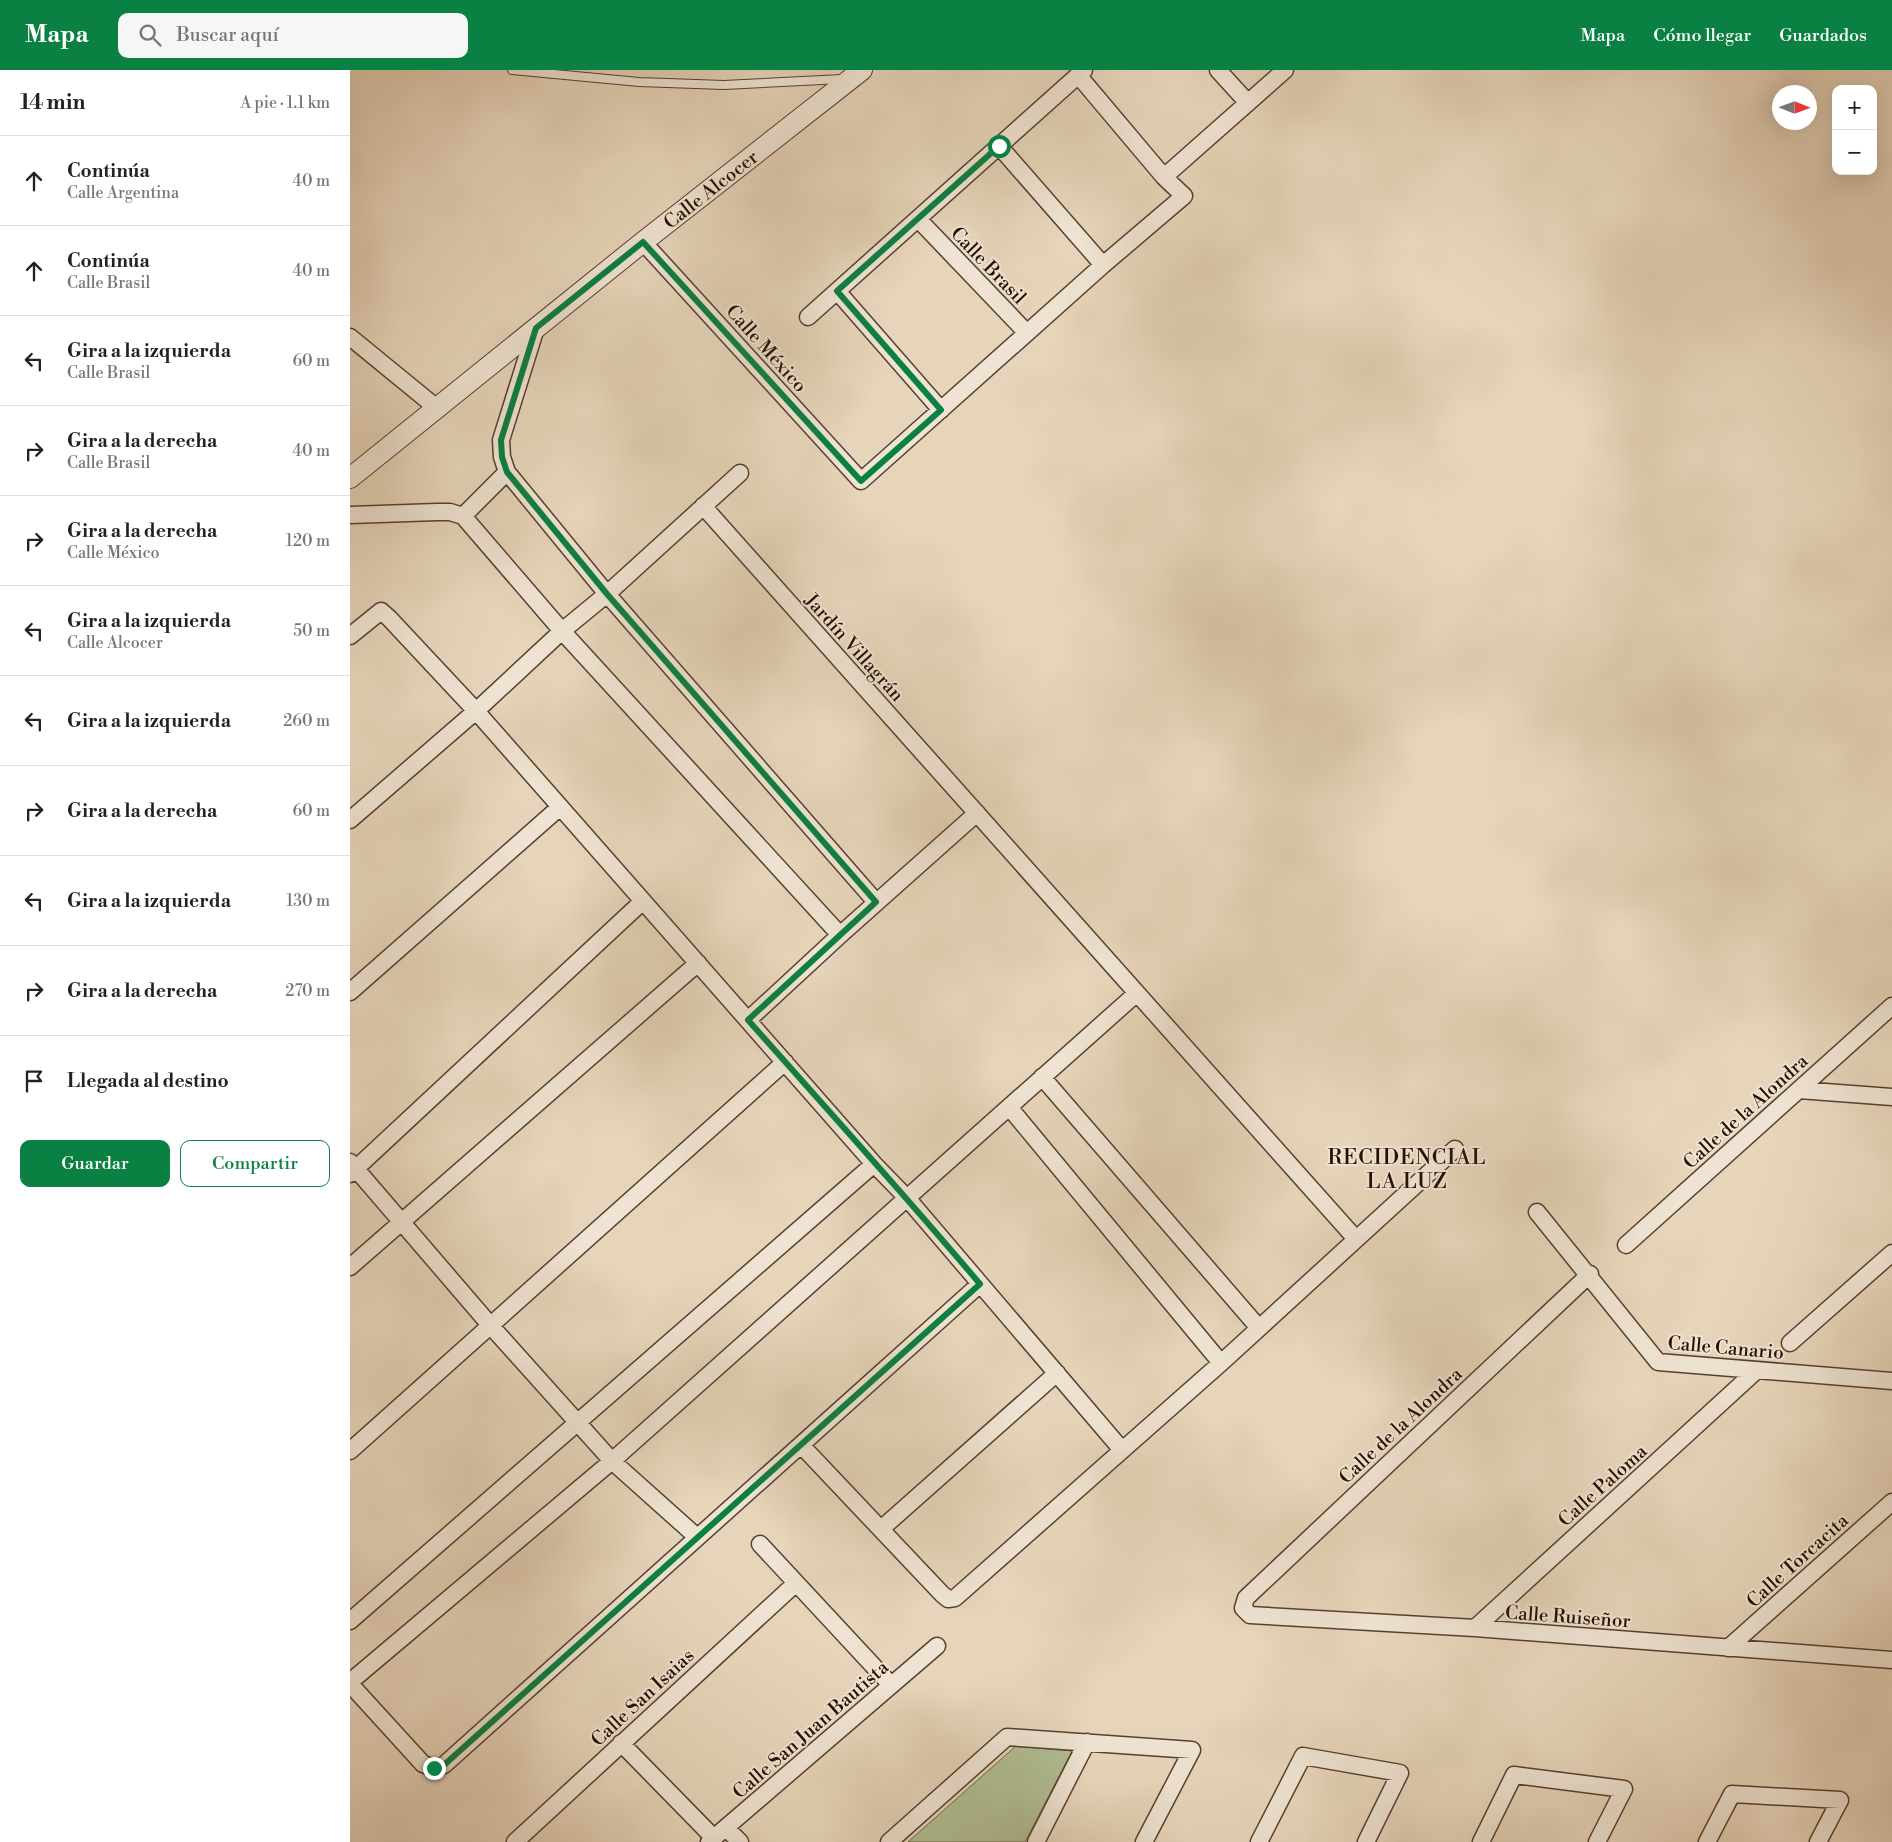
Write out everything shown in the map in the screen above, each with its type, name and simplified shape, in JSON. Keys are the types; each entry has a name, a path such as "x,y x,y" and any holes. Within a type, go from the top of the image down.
{"street":[{"path":"1218,70 1248,103"},
{"path":"1164,177 1285,70"},
{"path":"808,317 1081,72 1164,177 1184,196 1027,333"},
{"name":"Calle Alcocer","path":"350,478 855,74"},
{"path":"999,146 1103,265"},
{"name":"Calle Brasil","path":"861,481 1027,333 918,219"},
{"name":"Calle México","path":"643,242 861,481"},
{"path":"837,291 941,410"},
{"path":"536,328 501,440 502,457 507,472 607,594 876,902"},
{"path":"350,337 438,409"},
{"path":"463,516 507,472"},
{"path":"350,820 476,711 562,631 607,594 740,473"},
{"name":"Jardín Villagrán","path":"703,506 1356,1240"},
{"path":"350,515 450,512 463,516 562,631 840,934"},
{"path":"350,636 380,611 476,711 874,1164 907,1198 1122,1450"},
{"path":"350,992 560,807"},
{"path":"748,1020 840,934 978,813"},
{"path":"643,901 352,1168 402,1221 490,1325 612,1461 697,1537"},
{"path":"350,1267 698,963"},
{"path":"980,1284 444,1765 434,1768 423,1764 350,1683 612,1461 1137,993"},
{"name":"Calle de la Alondra","path":"1626,1245 1892,1006"},
{"path":"350,1451 785,1062"},
{"path":"1042,1078 1259,1328"},
{"path":"1799,1090 1892,1098"},
{"path":"1009,1107 1221,1363"},
{"path":"801,1445 942,1594 948,1599 955,1598 1221,1363 1455,1149"},
{"path":"350,1621 874,1164"},
{"name":"Calle Canario","path":"1537,1212 1590,1274 1658,1362 1892,1381"},
{"path":"1790,1343 1892,1253"},
{"name":"Calle de la Alondra","path":"1243,1608 1246,1598 1590,1274"},
{"name":"Calle Paloma","path":"1475,1628 1757,1370"},
{"path":"881,1529 1057,1373"},
{"name":"Calle Torcacita","path":"1728,1648 1892,1502"},
{"path":"760,1544 891,1685"},
{"name":"Calle San Isaias","path":"516,1842 796,1582"},
{"name":"Calle Ruiseñor","path":"1243,1608 1250,1615 1475,1628 1892,1660"},
{"name":"Calle San Juan Bautista","path":"716,1836 937,1646"},
{"path":"889,1842 1007,1737 1192,1750 1144,1842"},
{"path":"1036,1842 1087,1742"},
{"path":"621,1743 716,1836 740,1842"},
{"path":"1259,1842 1303,1756 1400,1773 1366,1842"},
{"path":"1481,1842 1514,1775 1624,1789 1597,1842"},
{"path":"1707,1842 1732,1794 1840,1800 1818,1842"}],"lane":[{"path":"512,70 639,82 724,85 855,74"}],"green space":[{"path":"1016,1746 1072,1751 1025,1842 908,1842"}],"district":[{"name":"RECIDENCIAL LA LUZ","path":"1407,1169"}],"route":[{"path":"434,1768 444,1765 980,1284 907,1198 874,1164 748,1020 876,902 607,594 507,472 502,457 501,440 536,328 643,242 861,481 941,410 837,291 999,146"}]}
